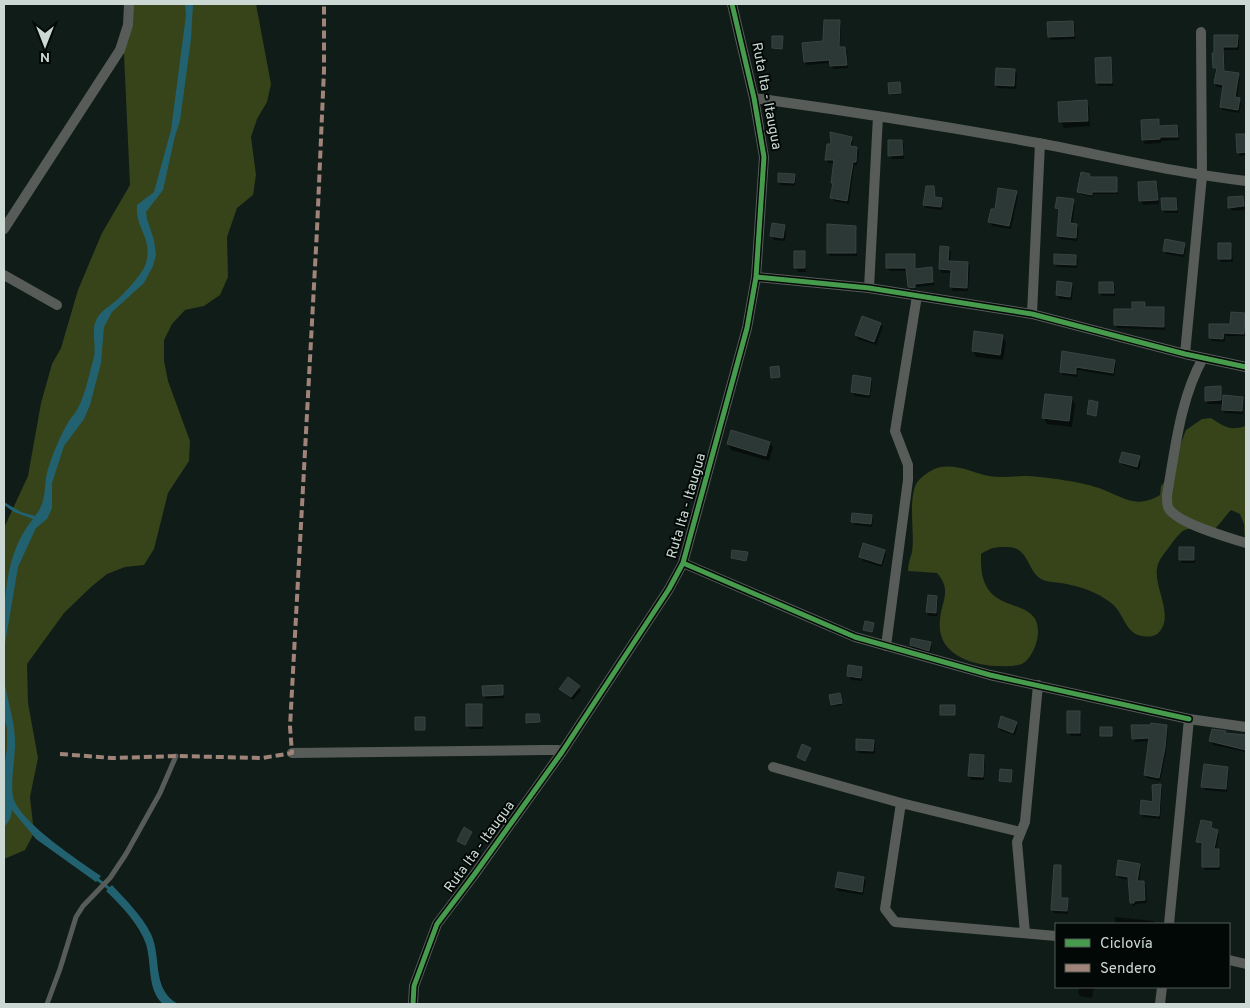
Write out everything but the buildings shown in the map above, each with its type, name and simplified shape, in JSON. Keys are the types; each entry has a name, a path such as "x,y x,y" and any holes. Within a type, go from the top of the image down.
{"street":[{"path":"4,229 120,50 128,25 129,4"},
{"name":"Ruta Ita - Itaugua","path":"413,1004 414,986 437,924 562,752 669,589 683,563 747,328 756,278 764,157 754,98 732,4"},
{"path":"1185,354 1202,176 1201,32"},
{"path":"754,98 1040,143 1202,176 1246,181"},
{"path":"869,288 878,116"},
{"path":"1032,314 1040,143"},
{"path":"4,275 57,305"},
{"path":"756,278 869,288 1032,314 1185,354 1246,367"},
{"path":"886,646 908,480 908,465 894,431 917,296"},
{"path":"1203,358 1197,368 1183,413 1167,495 1168,506 1172,512 1205,530 1246,543"},
{"path":"683,563 855,637 990,675 1189,719 1246,727"},
{"path":"1025,933 1017,842 1025,822 1038,686"},
{"path":"1169,923 1189,719"},
{"path":"292,753 544,750 558,750 562,752"},
{"path":"773,767 901,803 1021,832"},
{"path":"901,803 885,909 894,922 1055,936"},
{"path":"1230,960 1246,964"},
{"path":"1160,1004 1162,988"}],"lane":[{"path":"47,1004 76,917 110,878 160,793 176,756"}],"green space":[{"path":"129,4 256,4 271,84 267,102 257,119 251,137 256,175 253,195 237,208 227,237 228,277 220,295 204,306 185,310 172,324 164,340 164,361 168,381 190,441 189,461 168,493 154,549 144,565 125,567 107,574 91,587 64,613 27,664 28,703 38,758 30,797 34,833 25,850 4,859 4,528 28,476 41,403 52,364 61,348 78,290 102,233 130,185 123,33"},
{"path":"1211,418 1227,427 1246,426 1246,547 1244,524 1240,514 1231,510 1219,525 1210,532 1192,529 1184,530 1158,565 1157,577 1165,620 1157,634 1148,637 1136,634 1128,627 1115,606 1104,598 1080,587 1043,580 1033,571 1024,554 1019,550 998,547 981,554 983,579 991,593 997,598 1027,611 1033,616 1037,622 1038,631 1034,650 1022,664 996,666 975,663 956,654 949,648 943,640 940,631 940,619 945,595 942,579 937,573 908,571 913,544 912,500 918,481 931,471 947,466 989,476 1028,476 1074,482 1099,488 1129,500 1143,501 1160,495 1161,486 1167,479 1186,430 1202,419"}],"water":[{"path":"185,4 193,4 191,39 180,121 163,190 146,212 156,255 153,266 144,283 112,312 104,327 101,363 90,405 84,419 64,446 52,483 52,508 47,519 36,528 18,567 4,650 7,582 16,548 23,533 33,519 14,512 4,505 4,502 21,512 35,516 39,510 44,498 47,473 53,454 60,437 81,402 85,390 94,357 95,323 102,312 118,299 145,267 148,254 147,246 137,213 137,205 154,192 171,130 186,15"},
{"path":"4,679 14,731 15,746 12,787 14,800 19,810 40,831 101,876 96,882 36,839 12,810 10,819 4,828 4,768 7,749 7,728 4,717"},
{"path":"112,885 133,908 151,934 160,982 170,998 178,1004 163,1004 154,992 146,944 134,922 106,891"}],"waterway":[{"path":"96,878 111,890"}],"marked path":[{"path":"60,754 112,758 176,756 262,758 292,753 290,727 317,230 324,70 324,4"}],"cycle path":[{"path":"413,1004 414,986 437,924 562,752 669,589 683,563 747,328 756,277 764,157 754,98 732,4"},
{"path":"756,277 869,288 1032,314 1185,354 1246,367"},
{"path":"683,563 855,637 990,675 1189,719"}]}
